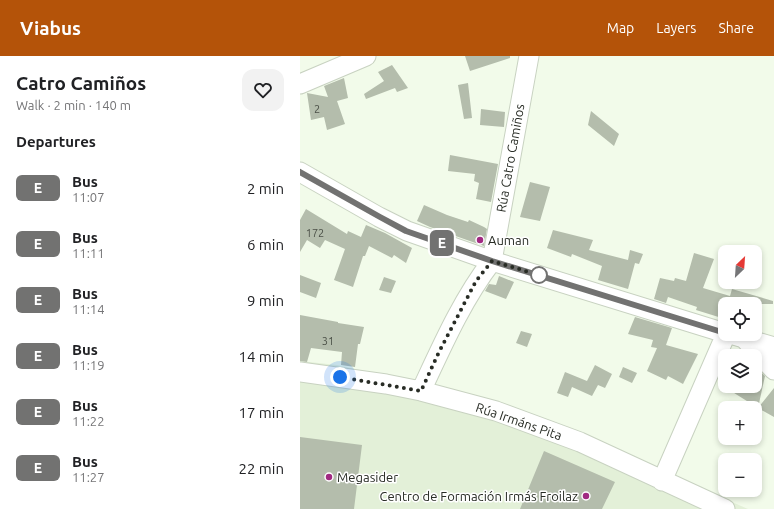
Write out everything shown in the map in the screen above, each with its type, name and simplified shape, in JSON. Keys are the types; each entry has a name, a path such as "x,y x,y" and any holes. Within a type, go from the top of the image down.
{"street":[{"path":"300,84 366,56"},
{"name":"Rúa Catro Camiños","path":"492,261 529,56"},
{"path":"300,172 406,231 492,261 718,331"},
{"path":"421,391 439,352 476,281 492,261"},
{"path":"662,481 728,341"},
{"path":"738,341 774,370"},
{"path":"752,341 774,347"},
{"name":"Rúa Irmáns Pita","path":"300,372 421,391 496,411 580,442 725,509"}],"shaded area":[{"path":"300,361 337,365 457,392 702,489 748,509 300,509"}],"building":[{"path":"465,56 510,56 510,58 470,71"},
{"path":"392,65 408,88 397,92 395,88 366,99 364,94 384,81 378,72"},
{"path":"344,78 348,98 337,101 345,124 327,130 324,117 311,120 307,93 328,97 324,86"},
{"path":"468,83 472,118 464,119 458,85"},
{"path":"481,109 505,112 504,127 480,125"},
{"path":"591,111 619,134 614,146 588,125"},
{"path":"450,155 498,164 491,202 476,199 479,183 474,181 475,174 448,171"},
{"path":"530,182 550,187 540,221 520,217"},
{"path":"424,205 468,222 469,220 487,229 484,246 417,221"},
{"path":"306,209 347,234 348,231 361,237 366,225 385,233 412,248 406,263 394,255 392,258 369,246 365,256 363,256 353,287 334,280 345,249 325,240 320,248 307,240 300,252 300,220"},
{"path":"553,230 593,240 589,250 628,260 630,250 643,254 639,264 635,263 628,289 598,280 602,266 572,254 571,257 547,248"},
{"path":"694,253 714,259 703,288 730,296 732,289 759,297 718,297 718,317 696,310 697,307 668,297 666,303 654,299 660,278 674,281 675,278 686,281"},
{"path":"300,275 321,283 316,298 300,292"},
{"path":"499,276 514,282 506,299 485,291 489,284 496,285"},
{"path":"384,277 396,281 391,293 379,290"},
{"path":"762,298 773,301 773,304 762,304"},
{"path":"300,315 364,327 360,344 358,344 355,367 341,365 342,352 311,348 307,362 300,361"},
{"path":"635,317 672,328 666,345 698,354 683,384 668,376 666,380 647,371 657,348 651,347 653,340 628,334"},
{"path":"521,331 532,334 527,347 516,343"},
{"path":"595,365 612,374 605,388 598,385 592,396 572,387 568,397 557,393 565,372 587,381"},
{"path":"623,367 637,373 632,383 619,377"},
{"path":"762,373 765,376 762,390"},
{"path":"774,388 774,417 762,410 762,403"},
{"path":"734,393 761,393 760,401 747,401"},
{"name":"Megasider","path":"300,437 362,445 354,509 300,509"},
{"path":"544,451 615,482 602,509 520,509"}],"bus line":[{"name":"E","path":"300,172 406,231 492,261 718,331"}],"place":[{"name":"Auman","path":"480,240"},
{"name":"Megasider","path":"329,477"},
{"name":"Centro de Formación Irmás Froilaz","path":"586,496"}],"route":[{"path":"340,377 421,391 439,352 476,281 492,261 539,275"}]}
